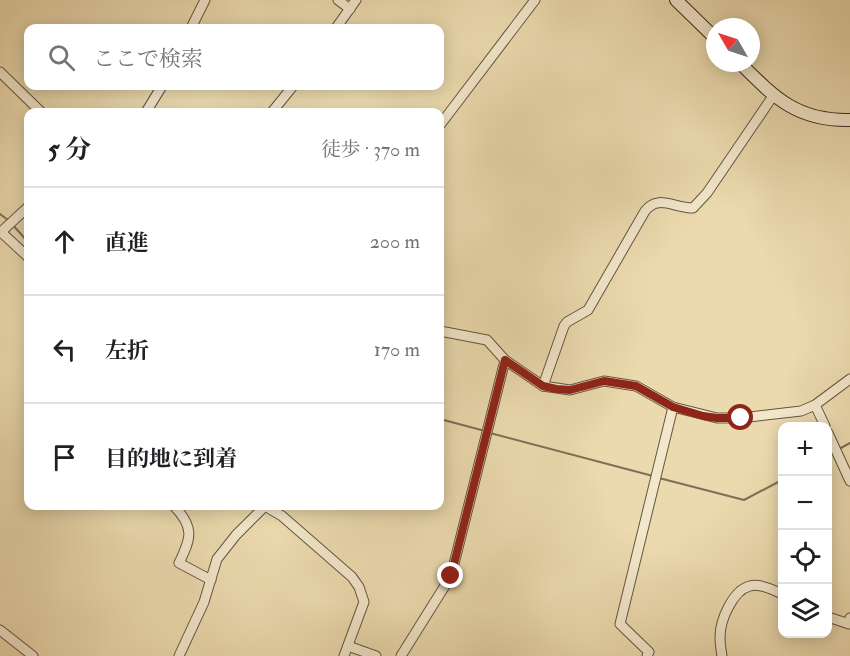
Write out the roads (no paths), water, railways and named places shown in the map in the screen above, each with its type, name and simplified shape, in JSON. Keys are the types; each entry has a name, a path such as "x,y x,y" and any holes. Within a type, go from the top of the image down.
{"main road":[{"path":"676,0 706,29"},
{"path":"749,72 773,96 809,115 834,120 850,120"}],"street":[{"path":"193,24 205,0"},
{"path":"338,0 350,9"},
{"path":"339,24 357,0"},
{"path":"444,120 535,0"},
{"path":"0,72 37,108"},
{"path":"148,108 160,90"},
{"path":"275,108 290,90"},
{"path":"543,386 564,326 588,310 645,211 651,204 658,201 683,208 693,208 707,193 773,96"},
{"path":"24,211 2,231 24,253"},
{"path":"444,332 487,340 505,360 543,386 570,390 604,381 626,384 636,386 673,407 717,418 741,418 791,412 815,405 850,379"},
{"path":"401,656 451,576 505,360"},
{"path":"815,405 823,422"},
{"path":"647,656 649,652 620,624 673,407"},
{"path":"832,442 850,481"},
{"path":"177,510 189,526 190,538 180,563 211,580"},
{"path":"179,656 195,623 217,559 236,534 261,510"},
{"path":"272,510 282,516 352,577 359,587 364,602 344,656"},
{"path":"722,656 720,635 728,607 738,591 752,585 778,592"},
{"path":"832,618 849,624 850,618"},
{"path":"0,630 33,656"},
{"path":"348,646 376,656"}],"waterway":[{"path":"0,214 8,220"},
{"path":"12,224 24,238"},
{"path":"444,420 485,431"},
{"path":"490,433 653,476"},
{"path":"839,449 850,443"},
{"path":"659,478 744,500 778,482"}]}
